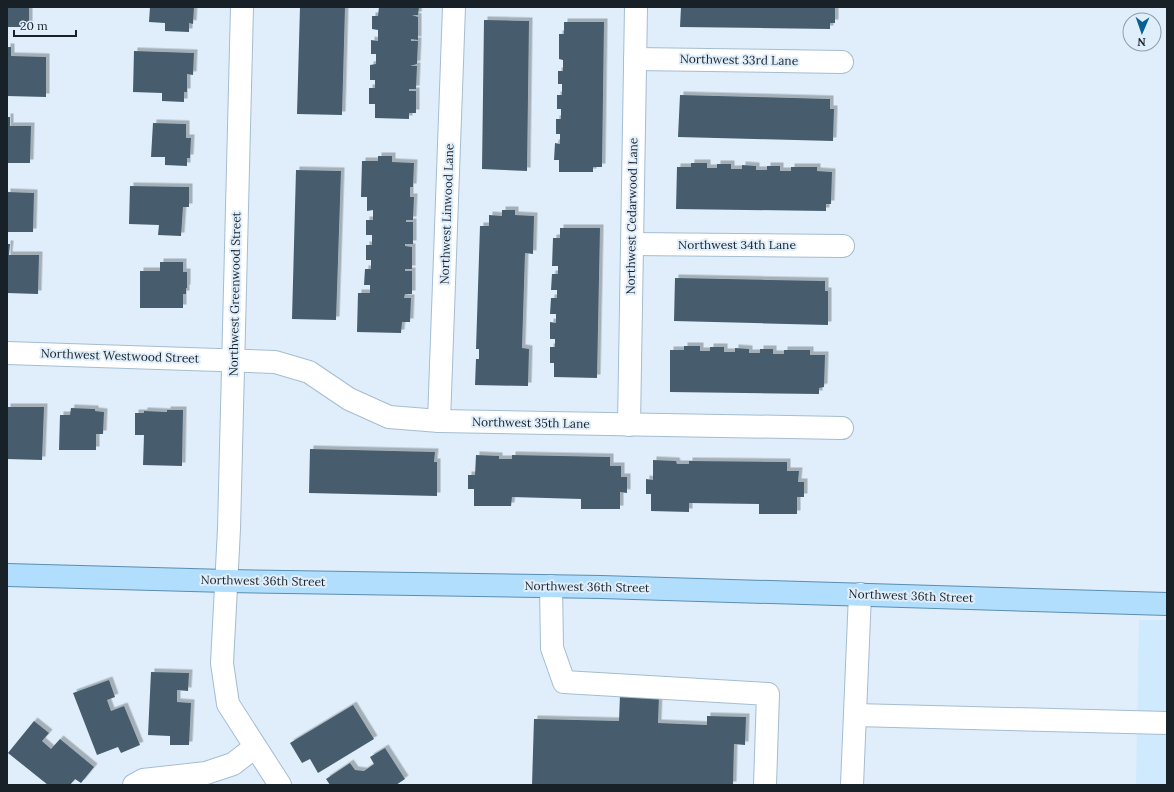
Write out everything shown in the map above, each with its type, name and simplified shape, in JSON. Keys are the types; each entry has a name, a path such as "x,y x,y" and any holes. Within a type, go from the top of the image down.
{"main road":[{"name":"Northwest 36th Street","path":"7,575 227,581 551,586 1167,604"}],"street":[{"name":"Northwest Greenwood Street","path":"227,581 242,7"},
{"name":"Northwest Linwood Lane","path":"439,421 454,7"},
{"name":"Northwest Cedarwood Lane","path":"629,425 636,7"},
{"name":"Northwest 33rd Lane","path":"635,59 842,62"},
{"name":"Northwest 34th Lane","path":"632,244 843,246"},
{"name":"Northwest Westwood Street","path":"7,352 233,360"},
{"name":"Northwest 35th Lane","path":"233,360 275,362 309,372 349,399 389,417 439,421 842,428"},
{"path":"227,581 222,663 228,704 280,785"},
{"path":"551,586 552,648 564,682 768,694 765,785"},
{"path":"852,785 860,594"},
{"path":"855,714 1167,723"},
{"path":"134,785 143,780 206,773 233,764 255,747"}],"shaded area":[{"path":"1139,620 1167,620 1167,785 1136,785"}],"building":[{"path":"7,7 29,7 29,27 7,27"},
{"path":"150,7 194,7 193,24 189,23 189,32 165,31 165,23 149,22"},
{"path":"300,7 345,7 342,115 297,114"},
{"path":"379,7 419,7 418,15 412,15 418,17 418,40 411,39 411,41 418,41 417,64 410,66 417,66 416,89 409,89 409,91 416,91 416,113 409,113 409,119 375,118 375,104 369,104 369,88 375,88 375,80 370,80 370,65 376,64 376,54 371,54 371,40 378,41 378,30 372,29 372,16 378,16"},
{"path":"681,7 835,7 835,23 830,23 830,29 680,27"},
{"path":"484,20 529,21 527,171 482,169"},
{"path":"564,22 604,22 602,167 593,167 593,172 559,172 559,160 554,160 555,143 560,144 560,134 556,134 556,119 561,119 561,109 557,109 557,95 562,95 562,84 558,84 558,71 563,71 563,60 559,59 559,34 564,34"},
{"path":"7,47 11,47 11,56 46,57 46,97 7,96"},
{"path":"134,51 194,53 193,75 187,74 187,92 184,92 184,102 162,101 162,93 133,92"},
{"path":"680,95 830,99 830,109 834,109 833,141 678,137"},
{"path":"7,117 10,117 10,126 31,126 30,163 7,163"},
{"path":"153,123 186,124 186,138 191,138 190,158 187,158 187,166 165,165 165,157 151,157"},
{"path":"378,156 392,156 392,162 414,163 413,187 410,187 410,197 414,197 413,220 406,220 406,222 413,222 413,244 405,244 405,246 412,247 412,269 405,269 405,271 412,271 412,294 405,294 404,298 411,298 410,322 402,322 401,333 357,332 358,293 370,293 370,285 364,285 365,269 371,269 371,260 366,260 366,245 372,245 372,235 366,235 366,220 373,220 373,210 367,211 367,197 361,197 362,161 378,161"},
{"path":"691,163 707,163 707,168 717,168 717,164 731,164 731,169 742,169 742,165 756,166 756,170 767,170 767,166 780,166 780,171 791,171 791,167 817,167 817,171 832,172 831,204 826,204 826,211 676,209 677,167 691,167"},
{"path":"296,170 341,171 336,320 292,319"},
{"path":"130,186 189,187 189,207 183,207 181,236 158,235 159,225 129,224"},
{"path":"7,192 34,193 33,232 7,232"},
{"path":"502,210 515,210 515,215 534,216 533,254 525,253 522,348 529,349 528,386 475,385 476,359 479,359 479,349 476,349 480,226 489,226 489,215 502,216"},
{"path":"560,228 600,228 597,378 554,377 554,363 550,363 550,347 555,347 555,339 550,339 550,322 556,323 556,314 550,314 551,298 557,298 557,290 551,290 552,274 558,274 558,266 552,266 553,238 560,238"},
{"path":"7,244 10,244 9,255 39,255 38,294 7,293"},
{"path":"160,262 183,262 183,272 187,272 187,288 186,294 183,294 183,308 140,308 140,271 160,271"},
{"path":"675,278 825,281 825,291 828,291 828,325 674,321"},
{"path":"684,346 700,346 700,351 710,351 710,347 724,347 724,352 735,352 735,348 749,349 749,353 760,353 760,349 773,349 773,354 784,354 784,350 810,350 810,355 825,355 824,387 819,388 819,394 670,392 670,350 684,350"},
{"path":"7,407 44,407 42,460 7,459"},
{"path":"71,408 95,409 95,411 104,412 103,434 96,434 96,450 59,450 60,415 70,415"},
{"path":"167,410 183,410 182,466 143,465 144,435 135,435 135,413 144,413 144,411 167,412"},
{"path":"310,449 435,452 434,462 437,462 437,496 309,493"},
{"path":"476,455 499,456 499,459 512,459 512,455 610,457 610,466 621,466 621,477 627,477 627,493 620,492 620,509 581,509 581,499 512,497 511,506 474,506 474,489 468,489 468,475 475,475"},
{"path":"653,460 676,461 677,464 689,464 689,461 787,462 787,471 799,471 798,482 804,482 804,497 797,497 797,514 759,514 759,504 689,503 689,512 651,511 651,494 646,494 646,479 653,480"},
{"path":"151,672 189,673 188,691 177,690 177,702 191,703 189,745 170,745 170,736 148,735"},
{"path":"109,680 115,697 107,700 111,711 124,706 140,745 121,753 118,747 97,755 73,693"},
{"path":"620,695 659,696 658,723 707,725 707,716 746,717 745,745 734,744 733,785 532,785 534,719 619,721"},
{"path":"353,705 374,739 318,773 310,759 302,763 290,743"},
{"path":"34,721 49,733 42,741 51,749 60,739 94,767 81,783 75,779 70,785 48,785 8,753"},
{"path":"385,748 405,779 396,785 330,785 326,779 350,763 355,770 364,771 374,764 370,757"}]}
